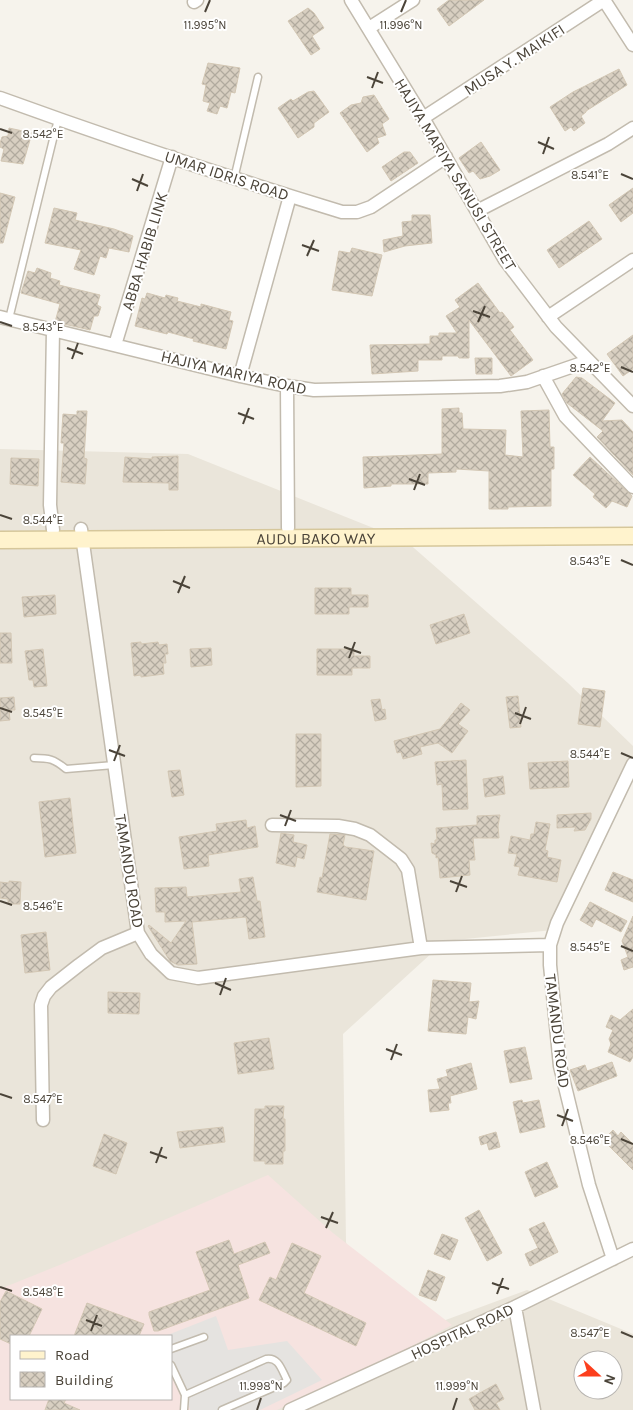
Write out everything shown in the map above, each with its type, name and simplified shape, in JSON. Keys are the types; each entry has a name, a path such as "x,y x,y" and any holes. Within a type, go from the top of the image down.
{"main road":[{"name":"AUDU BAKO WAY","path":"0,540 81,535 288,528 633,526"},
{"name":"AUDU BAKO WAY","path":"0,529 53,530 81,535 633,536"}],"street":[{"name":"HAJIYA MARIYA SANUSI STREET","path":"351,0 423,118 505,260 556,327 632,404"},
{"path":"368,28 413,0"},
{"name":"MUSA Y. MAIKIFI","path":"423,118 604,0 633,46"},
{"name":"UMAR IDRIS ROAD","path":"0,98 234,179 342,212 358,212 370,207 446,158"},
{"path":"477,211 608,144 633,128"},
{"name":"ABBA HABIB LINK","path":"116,345 172,157"},
{"path":"240,376 290,196"},
{"path":"548,316 633,260"},
{"name":"HAJIYA MARIYA ROAD","path":"4,318 240,376 314,390 500,386 527,382 588,361"},
{"path":"53,330 50,505 53,530"},
{"path":"543,376 565,416 633,487"},
{"path":"287,386 288,528"},
{"name":"TAMANDU ROAD","path":"81,535 138,934 151,954 171,973 198,978 421,948 550,946"},
{"name":"TAMANDU ROAD","path":"613,1259 588,1185 560,1066 550,965 550,946 557,923 633,764"},
{"path":"272,825 338,826 355,829 370,835 401,860 408,870 421,948"},
{"path":"43,1120 41,1005 44,996 51,987 102,948 138,934"},
{"name":"HOSPITAL ROAD","path":"290,1410 516,1307 633,1249"},
{"path":"516,1307 534,1410"}],"lane":[{"path":"234,179 258,76"},
{"path":"4,318 58,119"},
{"path":"34,758 49,758 66,769 114,765"},
{"path":"172,1350 204,1336"},
{"path":"185,1395 266,1359 272,1358 277,1361 286,1378 284,1382 222,1410"},
{"path":"172,1367 185,1395 184,1410"}],"shaded area":[{"path":"0,449 188,454 406,541 568,683 633,746 633,780 553,930 445,941 343,1034 346,1242 367,1349 527,1290 633,1334 633,1410 0,1410"},
{"path":"268,1175 333,1233 452,1325 376,1365 277,1410 0,1410 0,1289"},
{"path":"216,1316 228,1350 287,1341 322,1380 260,1410 190,1410 185,1391 172,1365 172,1335 168,1335"}],"building":[{"path":"449,0 484,0 449,26 437,9"},
{"path":"308,8 314,13 324,28 312,36 320,49 311,55 288,21"},
{"path":"208,63 240,68 235,93 231,92 227,108 220,106 217,114 207,111 210,103 203,101 206,85 202,84"},
{"path":"619,69 627,85 586,111 581,116 585,123 574,131 571,127 565,131 550,107 573,92"},
{"path":"314,91 329,112 314,123 314,127 298,138 278,108 291,99 293,101 308,92"},
{"path":"374,95 389,119 382,124 386,135 377,138 379,143 367,152 340,113 351,105 361,103 363,97"},
{"path":"9,128 32,133 23,164 1,161 4,149 0,147 0,143 2,137 8,136"},
{"path":"481,142 500,170 480,179 473,171 469,173 459,158"},
{"path":"404,152 410,152 418,163 391,181 382,167"},
{"path":"633,188 633,213 621,222 609,205"},
{"path":"0,193 15,197 3,243 0,243"},
{"path":"54,208 77,213 75,220 114,229 133,236 129,252 109,248 106,258 100,256 94,275 74,269 81,250 45,243"},
{"path":"412,215 430,215 432,243 405,246 384,252 383,240 403,236 402,222 412,221"},
{"path":"589,221 602,239 559,268 547,250"},
{"path":"352,248 382,255 372,296 332,290 339,251 350,253"},
{"path":"37,268 51,273 50,278 60,281 59,285 100,295 97,305 101,307 98,316 94,316 90,330 55,322 60,304 21,293 28,271 35,273"},
{"path":"478,283 500,313 502,312 514,327 510,330 533,360 511,376 469,320 469,358 442,356 442,360 418,360 418,371 372,374 370,345 430,344 430,336 439,336 439,333 457,333 446,316 460,307 455,300"},
{"path":"147,293 165,298 166,295 178,298 177,301 201,307 201,304 231,312 229,320 233,321 226,349 193,341 194,339 168,332 167,334 135,326 142,298 145,299"},
{"path":"633,335 633,369 623,376 607,354"},
{"path":"475,358 492,358 492,374 476,374"},
{"path":"576,377 582,378 615,403 602,421 622,420 633,432 633,475 597,437 603,431 567,403 562,394"},
{"path":"459,408 459,413 462,413 463,429 506,430 505,455 523,457 521,411 549,410 550,447 554,447 554,469 551,469 551,506 489,509 489,471 456,469 456,472 428,473 428,484 391,484 391,486 364,488 363,457 442,454 442,409"},
{"path":"77,411 87,411 84,458 87,459 85,484 61,482 64,443 61,443 63,414 77,415"},
{"path":"178,456 178,490 169,490 169,483 123,482 125,457 152,459 152,457"},
{"path":"590,457 632,496 627,507 612,501 606,508 593,497 595,494 573,475"},
{"path":"11,458 39,459 38,486 10,484"},
{"path":"315,588 351,588 351,595 368,595 368,607 349,607 349,614 315,614"},
{"path":"55,595 56,614 24,617 22,597"},
{"path":"464,614 470,633 436,644 430,625"},
{"path":"0,633 11,633 12,663 0,663"},
{"path":"141,642 141,644 158,642 159,645 167,644 168,654 165,654 166,663 163,663 164,674 134,676 131,643"},
{"path":"211,648 212,665 191,667 190,649"},
{"path":"43,649 47,686 34,687 33,680 29,680 25,651"},
{"path":"317,649 354,649 354,656 370,656 370,668 352,668 352,675 317,675"},
{"path":"583,688 605,691 600,727 578,724"},
{"path":"518,696 521,727 510,728 506,697"},
{"path":"14,697 15,710 9,710 10,720 0,721 0,698"},
{"path":"380,699 382,710 385,709 386,719 375,721 371,700"},
{"path":"461,703 470,710 458,724 468,731 452,753 438,743 420,747 422,754 403,759 401,752 397,753 394,741 440,729"},
{"path":"296,734 321,734 321,786 296,787"},
{"path":"466,760 468,809 443,810 442,784 437,785 435,762"},
{"path":"568,761 569,787 530,789 528,763"},
{"path":"180,770 184,795 172,797 168,771"},
{"path":"503,776 505,794 485,797 483,779"},
{"path":"70,798 76,853 45,857 39,802"},
{"path":"591,813 591,819 585,830 574,831 576,827 557,828 557,815"},
{"path":"500,815 498,826 499,838 473,838 475,860 469,860 470,875 440,878 438,857 436,858 436,855 432,853 431,843 435,844 435,840 437,840 436,828 477,825 477,816"},
{"path":"246,820 247,828 255,826 258,847 208,855 209,866 184,869 179,837 217,831 216,824"},
{"path":"536,822 550,824 545,850 548,851 547,857 561,860 557,882 518,875 520,867 514,866 517,854 508,853 511,836 530,840 531,834 534,834"},
{"path":"281,833 294,835 293,842 307,845 304,859 297,857 295,867 276,863"},
{"path":"330,834 345,835 343,845 346,847 374,851 366,900 317,892 320,877 322,878"},
{"path":"613,872 633,880 633,902 605,890"},
{"path":"253,877 257,901 260,901 265,937 249,939 246,917 192,922 197,964 178,965 170,961 148,926 171,943 186,921 165,922 165,912 156,912 155,888 186,887 187,897 241,892 239,879"},
{"path":"9,881 21,882 20,904 8,904 8,899 0,898 0,882 9,883"},
{"path":"590,902 627,921 621,932 596,919 592,927 580,920"},
{"path":"633,916 633,967 624,970 621,960 628,957 622,941"},
{"path":"46,932 50,970 25,973 21,935"},
{"path":"433,980 471,983 469,1002 479,1001 476,1019 468,1017 466,1034 428,1031"},
{"path":"108,992 140,993 139,1014 108,1013"},
{"path":"633,1009 633,1057 630,1062 608,1052 611,1044 609,1039 613,1030 606,1027 611,1015 620,1020"},
{"path":"269,1038 274,1069 238,1074 234,1043"},
{"path":"525,1047 532,1079 510,1083 504,1051"},
{"path":"612,1062 617,1076 578,1091 570,1070 585,1065 587,1071"},
{"path":"471,1063 477,1089 450,1096 449,1110 430,1112 428,1090 440,1089 437,1079 448,1076 446,1070"},
{"path":"522,1100 523,1103 539,1100 545,1127 520,1133 513,1102"},
{"path":"265,1106 284,1106 285,1151 283,1151 283,1164 265,1164 265,1161 254,1161 255,1109 265,1109"},
{"path":"223,1127 225,1142 180,1148 177,1132"},
{"path":"613,1130 618,1136 621,1132 633,1144 633,1170 603,1140"},
{"path":"496,1132 500,1147 489,1150 487,1143 481,1145 479,1137"},
{"path":"104,1134 127,1143 116,1174 93,1166"},
{"path":"547,1162 558,1187 535,1197 525,1172"},
{"path":"479,1210 502,1253 487,1261 465,1218"},
{"path":"544,1222 558,1252 530,1266 525,1254 538,1248 529,1229"},
{"path":"442,1234 458,1240 450,1260 434,1254"},
{"path":"229,1240 234,1254 265,1242 270,1253 238,1265 249,1298 154,1331 149,1312 210,1290 196,1252"},
{"path":"292,1243 321,1256 304,1293 366,1323 356,1346 259,1300 270,1277 276,1280"},
{"path":"428,1270 445,1277 436,1301 419,1295"},
{"path":"6,1291 42,1309 29,1335 10,1335 10,1344 0,1339 0,1302"},
{"path":"87,1303 144,1324 139,1335 74,1335"},
{"path":"496,1384 504,1399 496,1403 500,1410 475,1410 469,1399"},
{"path":"49,1400 66,1400 64,1403 80,1410 45,1410"}]}
